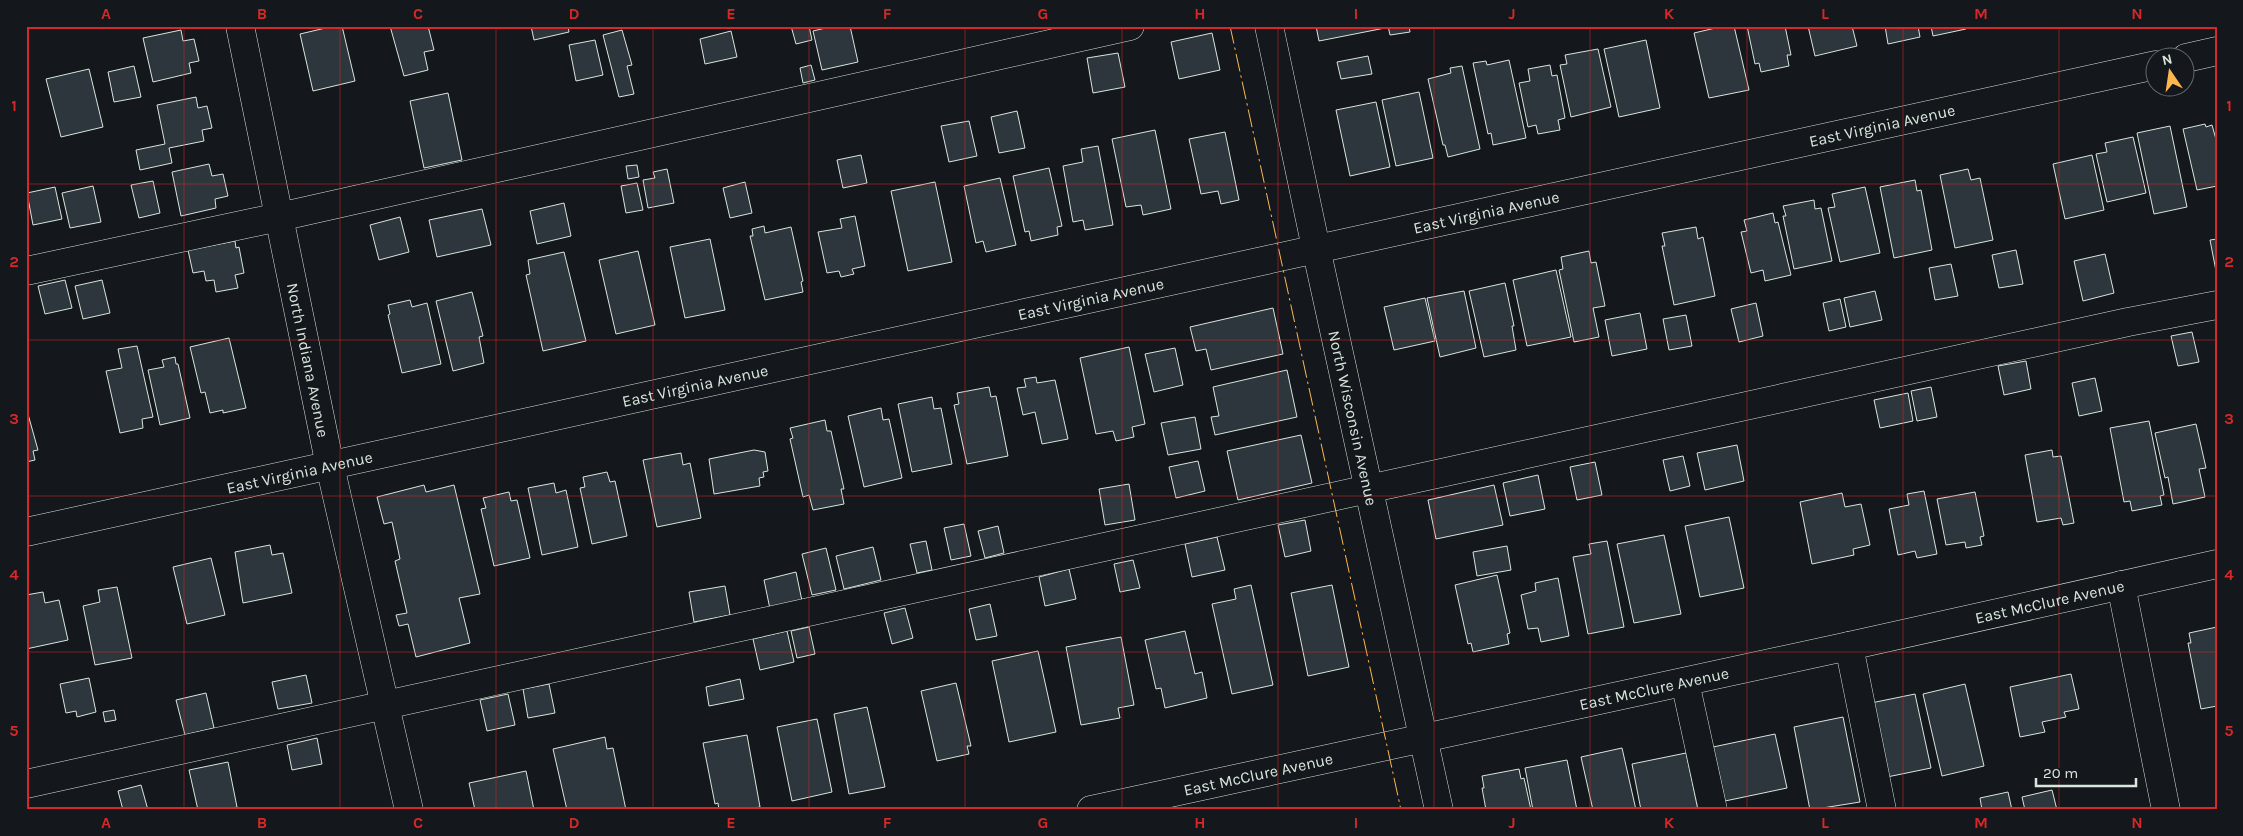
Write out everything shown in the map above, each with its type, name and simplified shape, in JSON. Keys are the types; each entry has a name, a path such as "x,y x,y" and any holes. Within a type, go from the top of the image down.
{"street":[{"name":"North Indiana Avenue","path":"240,26 330,466 409,810"},
{"path":"26,271 279,217 1130,26"},
{"name":"North Wisconsin Avenue","path":"1269,26 1368,490 1439,810"},
{"path":"2196,56 2217,52"},
{"name":"East Virginia Avenue","path":"26,532 2146,67"},
{"path":"26,784 385,707 2128,322 2217,305"},
{"name":"East McClure Avenue","path":"1091,810 1423,736 1685,682 2217,564"},
{"path":"2121,585 2166,810"},
{"path":"1848,646 1882,810"},
{"path":"1685,682 1713,810"}],"building":[{"path":"342,26 355,81 313,91 300,34"},
{"path":"390,26 428,26 434,50 424,52 428,70 404,76"},
{"path":"531,26 568,26 569,32 534,40"},
{"path":"791,26 809,26 812,40 796,44"},
{"path":"834,26 850,26 858,62 822,70 813,31"},
{"path":"1316,26 1384,26 1385,28 1319,41"},
{"path":"1388,26 1409,26 1410,32 1390,35"},
{"path":"1724,26 1734,26 1749,90 1709,98 1694,33"},
{"path":"1747,26 1785,26 1791,55 1787,55 1789,66 1761,72 1759,63 1755,64"},
{"path":"1808,26 1852,26 1857,46 1815,56"},
{"path":"1885,26 1918,26 1920,37 1888,44"},
{"path":"1931,26 1965,26 1966,29 1933,36"},
{"path":"181,30 183,41 194,39 199,61 189,63 191,73 153,82 143,38"},
{"path":"622,30 632,65 627,66 634,94 619,97 603,35"},
{"path":"731,31 737,57 705,64 700,39"},
{"path":"1212,33 1220,70 1179,79 1171,42"},
{"path":"595,40 603,75 576,81 569,45"},
{"path":"1646,40 1660,108 1619,117 1604,49"},
{"path":"1598,49 1611,107 1571,117 1560,65 1567,64 1565,55"},
{"path":"1118,53 1125,87 1093,93 1087,58"},
{"path":"1368,56 1372,74 1341,79 1337,62"},
{"path":"1509,60 1526,138 1493,145 1491,133 1488,134 1473,63 1486,61 1487,65"},
{"path":"811,65 815,80 803,83 800,68"},
{"path":"1550,65 1552,76 1557,75 1565,118 1558,120 1560,130 1538,134 1536,125 1528,127 1519,83 1530,81 1528,69"},
{"path":"134,66 141,97 114,102 108,72"},
{"path":"1462,66 1480,149 1448,157 1445,145 1443,145 1428,79 1451,73 1450,68"},
{"path":"89,69 103,127 61,137 46,79"},
{"path":"1419,92 1433,158 1396,166 1382,100"},
{"path":"448,93 462,160 424,168 410,101"},
{"path":"196,97 198,108 207,106 212,128 202,130 204,141 169,148 172,163 140,170 136,150 165,144 157,105"},
{"path":"1376,102 1390,167 1350,176 1336,110"},
{"path":"1017,111 1025,148 999,153 991,117"},
{"path":"969,121 977,156 949,162 941,126"},
{"path":"2205,124 2206,127 2212,125 2217,143 2217,186 2197,190 2183,129"},
{"path":"2170,126 2187,207 2154,214 2137,133"},
{"path":"1155,130 1171,209 1143,215 1141,205 1126,207 1112,139"},
{"path":"1225,132 1239,200 1221,204 1218,191 1201,194 1189,139"},
{"path":"2133,137 2146,193 2107,202 2096,154 2107,152 2105,143"},
{"path":"1098,146 1113,225 1085,230 1083,220 1073,222 1063,166 1083,162 1081,149"},
{"path":"861,155 867,183 843,188 837,160"},
{"path":"2092,155 2104,210 2065,219 2053,164"},
{"path":"209,164 212,176 223,174 228,196 215,199 216,208 181,216 172,172"},
{"path":"637,165 639,177 628,179 626,166"},
{"path":"1049,168 1062,226 1057,227 1058,235 1031,241 1029,231 1025,232 1013,176"},
{"path":"667,169 674,203 648,208 643,180 655,178 653,172"},
{"path":"1968,169 1971,180 1980,178 1993,240 1955,248 1940,175"},
{"path":"1000,178 1016,245 986,252 983,241 976,243 964,186"},
{"path":"1915,180 1917,191 1921,190 1932,250 1894,258 1880,187"},
{"path":"153,181 160,213 139,218 131,185"},
{"path":"745,182 752,213 730,218 723,188"},
{"path":"935,182 952,262 908,271 891,191"},
{"path":"637,183 643,210 626,213 621,186"},
{"path":"93,186 101,222 70,228 62,193"},
{"path":"55,187 62,219 33,225 27,193"},
{"path":"1865,187 1880,253 1840,262 1828,208 1835,207 1832,194"},
{"path":"1814,200 1815,209 1821,208 1832,261 1794,269 1783,216 1786,216 1783,206"},
{"path":"564,203 571,236 537,244 530,211"},
{"path":"482,209 491,245 437,257 429,220"},
{"path":"1773,213 1775,223 1778,222 1791,275 1765,281 1763,270 1751,273 1741,232 1747,231 1744,220"},
{"path":"855,216 865,266 852,269 854,274 841,277 839,271 827,273 818,232 842,228 840,219"},
{"path":"400,217 409,252 379,260 370,225"},
{"path":"764,226 765,233 791,227 803,281 801,282 803,292 765,300 750,236 753,236 752,229"},
{"path":"1696,227 1698,239 1703,237 1715,296 1674,305 1662,246 1665,246 1662,233"},
{"path":"710,239 725,310 685,318 670,247"},
{"path":"2217,239 2217,270 2216,271 2210,240"},
{"path":"235,241 236,248 239,247 244,273 235,275 238,288 216,292 214,280 206,281 204,271 193,273 188,250"},
{"path":"2016,250 2023,284 1999,288 1992,255"},
{"path":"638,251 655,325 616,334 599,260"},
{"path":"1589,251 1591,263 1596,262 1605,306 1593,308 1599,337 1574,342 1559,270 1563,269 1561,257"},
{"path":"564,252 586,341 543,351 526,275 530,274 528,260"},
{"path":"2105,254 2114,293 2083,301 2074,261"},
{"path":"1951,264 1958,296 1935,300 1929,268"},
{"path":"1556,270 1571,337 1527,346 1513,280"},
{"path":"65,280 72,308 45,314 38,286"},
{"path":"102,280 110,313 83,319 75,286"},
{"path":"1505,283 1514,326 1512,326 1516,350 1484,357 1469,291"},
{"path":"1464,291 1476,348 1440,357 1427,298"},
{"path":"1875,291 1882,320 1850,327 1844,298"},
{"path":"472,292 483,336 479,337 484,363 453,371 436,301"},
{"path":"1425,298 1435,341 1394,350 1384,307"},
{"path":"1840,299 1846,327 1829,331 1823,303"},
{"path":"410,300 412,307 427,303 441,364 402,373 388,315 390,314 388,305"},
{"path":"1756,303 1763,336 1739,342 1731,309"},
{"path":"1273,308 1283,354 1211,370 1206,349 1196,351 1190,327"},
{"path":"1640,313 1647,349 1612,356 1605,320"},
{"path":"1686,315 1692,346 1669,350 1663,319"},
{"path":"2192,332 2199,362 2178,366 2171,336"},
{"path":"229,338 246,408 223,413 223,410 210,413 205,392 201,393 190,347"},
{"path":"137,346 153,417 142,419 143,428 120,433 106,371 122,368 118,349"},
{"path":"1129,347 1145,424 1132,427 1134,437 1116,441 1113,431 1096,434 1080,358"},
{"path":"1175,348 1183,385 1154,392 1145,354"},
{"path":"175,357 190,418 160,425 148,370 164,367 162,360"},
{"path":"2026,361 2031,389 2004,395 1998,366"},
{"path":"1287,370 1297,417 1215,435 1211,417 1219,416 1213,387"},
{"path":"1036,377 1037,383 1055,380 1068,439 1042,444 1035,412 1023,415 1017,388 1026,387 1024,379"},
{"path":"2095,378 2102,411 2079,416 2072,383"},
{"path":"989,387 991,397 996,396 1008,456 967,464 954,405 959,404 957,393"},
{"path":"1931,387 1937,417 1917,421 1911,391"},
{"path":"1908,393 1913,421 1880,428 1874,400"},
{"path":"932,397 934,409 941,408 952,464 912,472 898,404"},
{"path":"26,407 38,450 33,451 35,460 26,462"},
{"path":"881,408 883,420 889,419 902,478 864,487 848,416"},
{"path":"1195,417 1201,449 1168,455 1161,423"},
{"path":"825,420 827,431 831,431 844,489 841,489 844,504 813,510 809,495 803,497 790,439 793,438 790,428"},
{"path":"2149,421 2164,495 2160,496 2162,505 2132,511 2130,501 2124,502 2110,428"},
{"path":"2196,424 2206,468 2199,469 2205,497 2173,504 2168,477 2165,478 2155,433"},
{"path":"1301,435 1312,483 1238,500 1227,451"},
{"path":"1737,445 1744,481 1705,490 1697,453"},
{"path":"754,450 765,452 768,471 763,472 764,477 759,478 760,486 714,494 709,459"},
{"path":"2052,450 2053,457 2061,456 2074,523 2063,525 2061,518 2037,522 2025,455"},
{"path":"681,453 683,465 690,463 701,518 657,527 643,460"},
{"path":"1683,456 1690,486 1670,491 1663,460"},
{"path":"1198,461 1205,491 1176,498 1169,467"},
{"path":"1595,462 1602,495 1577,500 1570,467"},
{"path":"607,472 610,482 615,481 627,536 592,544 580,488 585,487 583,477"},
{"path":"1538,475 1545,509 1510,516 1503,483"},
{"path":"554,483 556,493 566,490 578,547 542,555 528,488"},
{"path":"1129,484 1135,520 1105,525 1099,489"},
{"path":"424,485 426,492 454,485 480,594 459,598 470,643 416,657 408,624 399,626 396,615 407,613 395,561 400,559 392,522 384,524 377,497"},
{"path":"1494,485 1503,525 1436,539 1428,500"},
{"path":"1924,491 1937,554 1917,558 1915,551 1898,555 1889,509 1909,505 1907,494"},
{"path":"509,492 511,501 517,500 530,558 494,566 481,509 486,508 483,498"},
{"path":"1975,492 1984,536 1980,537 1982,545 1966,548 1965,542 1946,545 1937,499"},
{"path":"1842,493 1845,507 1861,504 1870,545 1853,549 1854,555 1812,564 1800,502"},
{"path":"1729,517 1744,588 1700,597 1685,526"},
{"path":"1305,520 1311,551 1285,557 1278,525"},
{"path":"964,524 971,556 951,560 944,528"},
{"path":"998,526 1004,553 985,558 978,531"},
{"path":"1664,535 1681,614 1634,623 1617,544"},
{"path":"1217,537 1225,570 1192,577 1185,544"},
{"path":"926,541 932,570 917,573 910,544"},
{"path":"1607,541 1624,627 1588,634 1573,557 1591,554 1589,544"},
{"path":"270,545 272,555 283,553 292,593 243,603 235,552"},
{"path":"1507,546 1511,570 1477,576 1473,552"},
{"path":"873,547 881,580 844,589 836,556"},
{"path":"826,548 836,590 812,595 802,554"},
{"path":"211,558 225,615 187,624 173,567"},
{"path":"1133,560 1140,588 1120,592 1114,564"},
{"path":"1069,569 1076,599 1045,606 1039,577"},
{"path":"796,572 802,601 770,609 764,580"},
{"path":"1497,575 1510,633 1507,634 1509,644 1473,652 1471,643 1468,644 1455,585"},
{"path":"1558,578 1569,636 1541,642 1538,628 1528,629 1521,595 1536,591 1535,583"},
{"path":"1251,585 1273,685 1232,694 1212,604 1236,599 1234,589"},
{"path":"1332,585 1349,667 1308,676 1291,593"},
{"path":"725,586 730,615 694,622 689,592"},
{"path":"117,587 132,658 95,665 83,606 100,602 98,590"},
{"path":"43,592 45,603 59,600 68,640 26,649 26,595"},
{"path":"990,604 997,636 976,640 969,609"},
{"path":"905,608 913,638 892,644 884,613"},
{"path":"809,627 815,654 797,658 791,631"},
{"path":"2217,627 2217,706 2201,709 2188,643 2191,643 2189,633"},
{"path":"787,631 794,662 760,670 753,639"},
{"path":"1185,631 1195,674 1202,672 1207,698 1165,708 1161,688 1156,689 1145,640"},
{"path":"1121,637 1134,705 1118,708 1120,718 1081,725 1066,647"},
{"path":"1038,651 1056,732 1009,742 992,661"},
{"path":"2071,674 2079,709 2064,712 2066,717 2042,722 2045,732 2020,737 2010,687"},
{"path":"306,675 312,703 278,709 272,682"},
{"path":"89,678 96,712 77,717 76,711 66,713 60,684"},
{"path":"740,679 744,699 709,706 706,687"},
{"path":"956,683 971,746 967,746 969,754 937,761 921,691"},
{"path":"549,684 555,713 528,718 523,689"},
{"path":"1965,684 1984,766 1942,776 1923,694"},
{"path":"206,693 214,728 185,735 176,700"},
{"path":"508,694 515,725 487,731 480,700"},
{"path":"1915,694 1931,768 1887,777 1871,703"},
{"path":"867,707 885,787 849,794 834,714"},
{"path":"114,710 116,720 105,722 103,712"},
{"path":"1843,717 1860,802 1810,810 1794,727"},
{"path":"817,719 832,792 792,801 777,727"},
{"path":"1775,734 1787,788 1725,801 1713,747"},
{"path":"747,735 760,807 744,810 719,810 718,803 715,804 703,743"},
{"path":"605,737 607,749 613,748 626,810 567,810 553,749"},
{"path":"317,738 322,764 292,770 287,745"},
{"path":"1622,748 1636,810 1593,810 1581,757"},
{"path":"1686,753 1698,810 1641,810 1632,764"},
{"path":"1567,760 1577,810 1533,810 1525,768"},
{"path":"228,762 237,807 225,810 198,810 189,770"},
{"path":"1519,769 1521,779 1524,778 1531,810 1486,810 1482,776"},
{"path":"526,771 534,810 475,810 469,783"},
{"path":"141,785 148,810 123,810 118,791"},
{"path":"2052,790 2057,810 2025,810 2022,797"},
{"path":"2008,792 2012,810 1982,810 1980,798"}],"power":[{"path":"1230,26 1401,810"}]}
